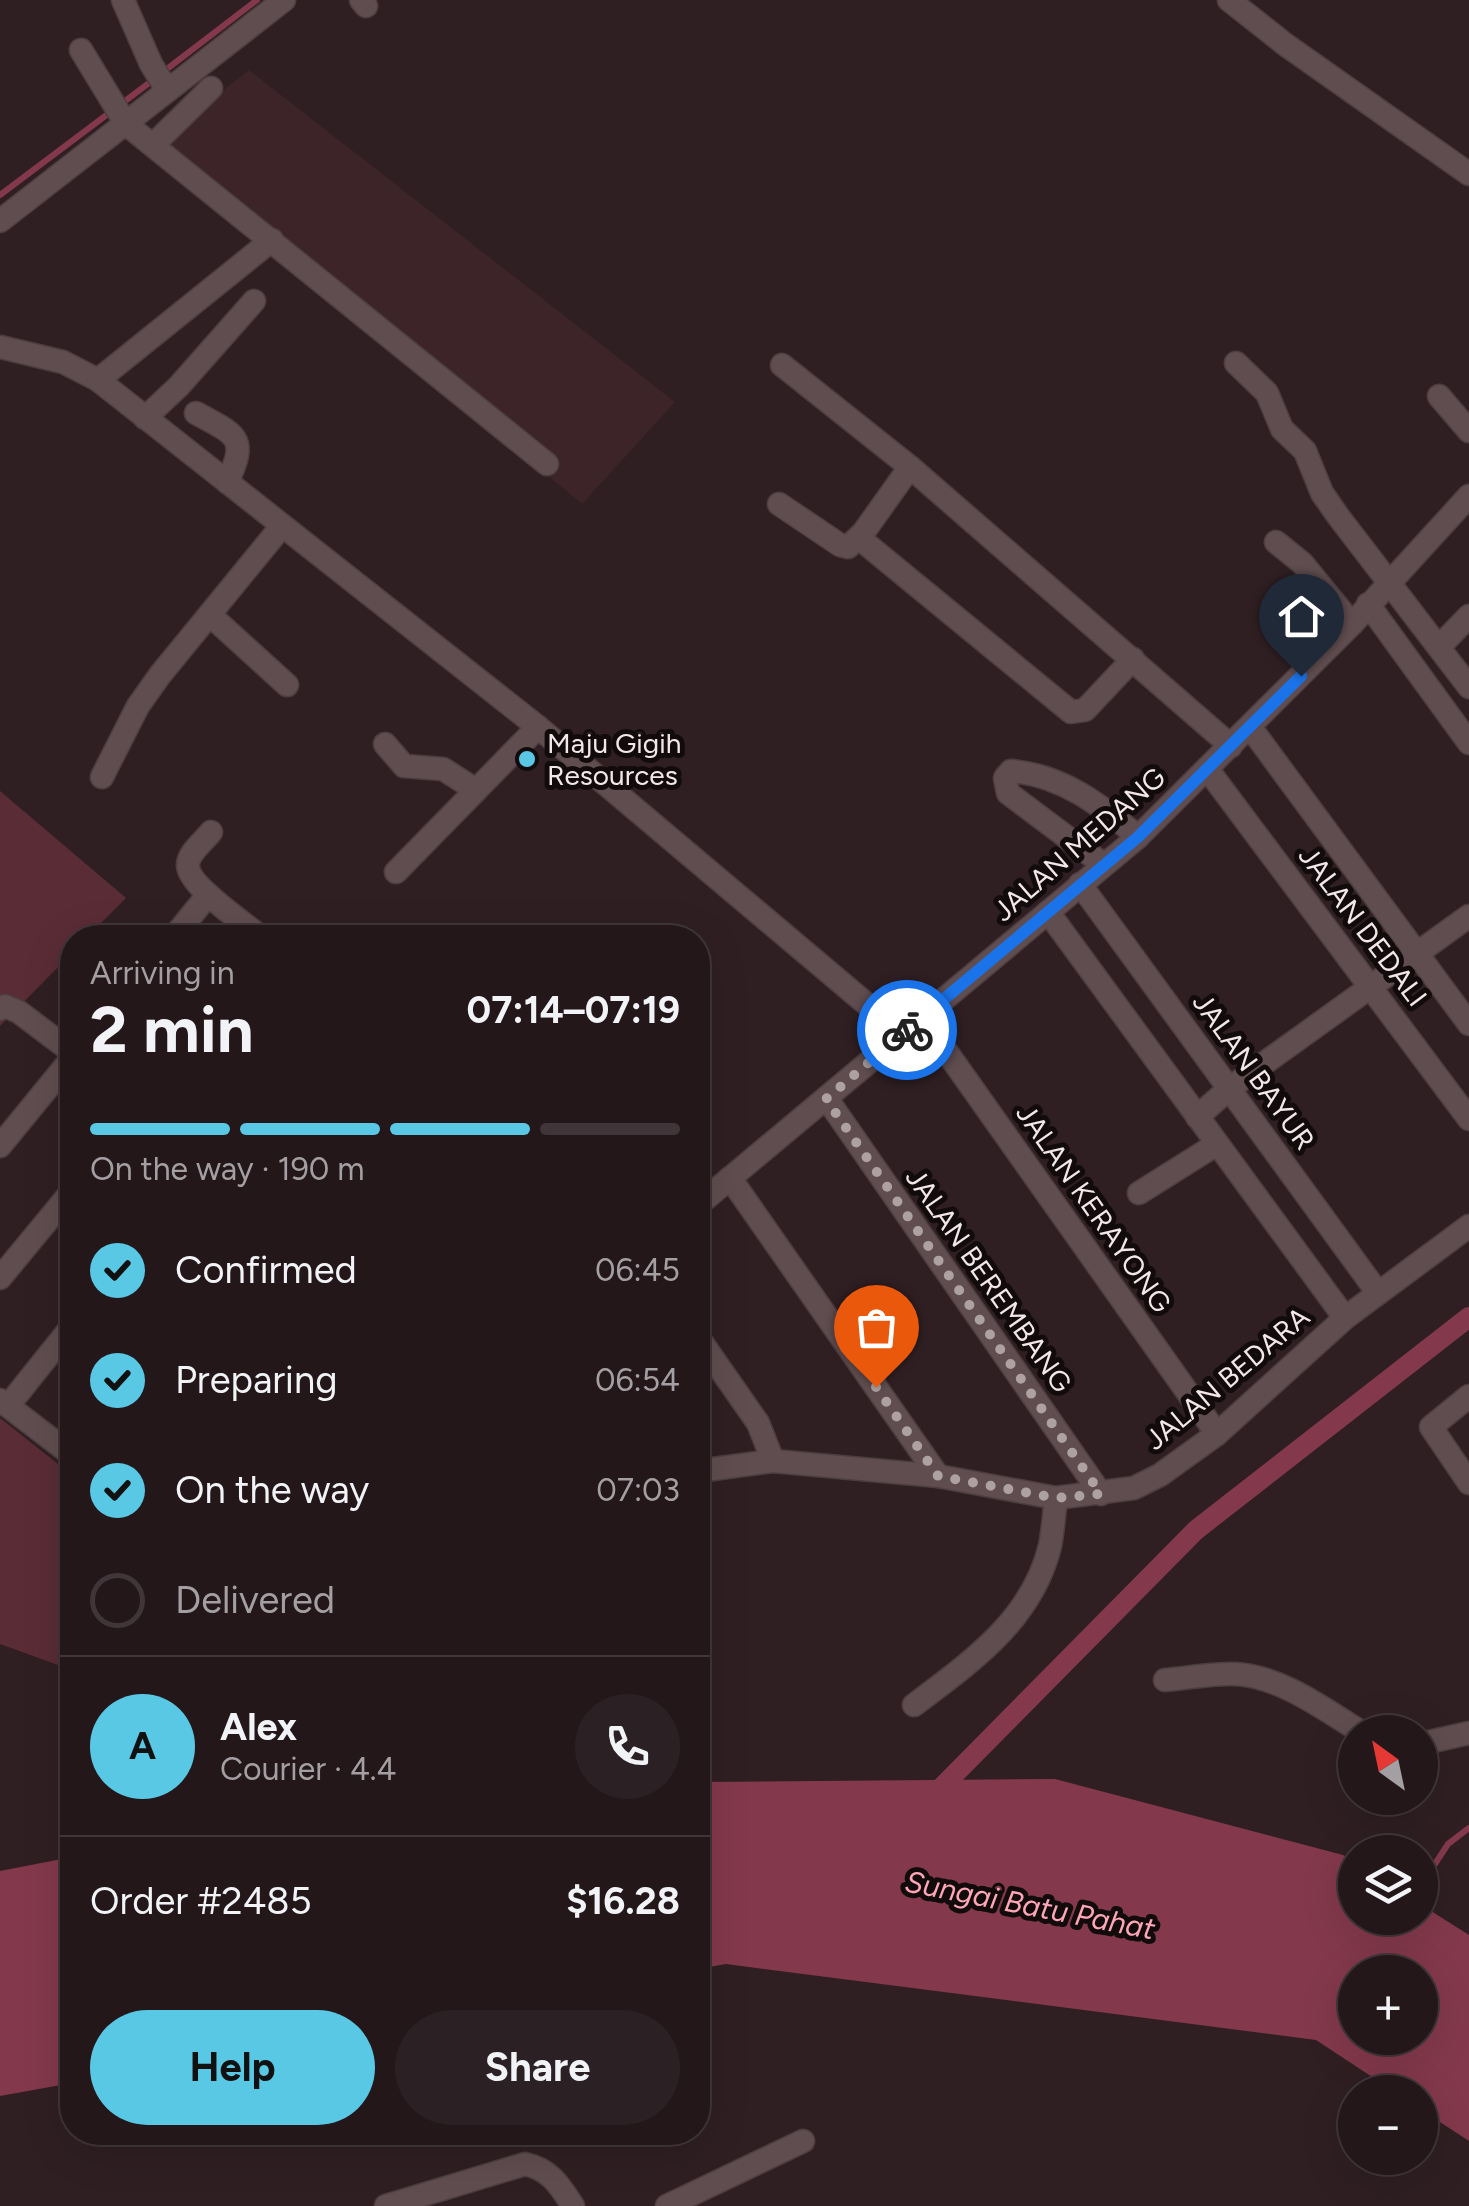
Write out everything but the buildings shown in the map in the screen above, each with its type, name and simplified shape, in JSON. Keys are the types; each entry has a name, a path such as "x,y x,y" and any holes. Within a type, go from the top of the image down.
{"street":[{"path":"124,0 160,79"},
{"path":"0,221 116,108 284,0"},
{"path":"1229,0 1469,174"},
{"path":"81,50 116,108 153,145 546,464"},
{"path":"153,145 211,88"},
{"path":"98,380 272,240"},
{"path":"145,418 180,386 254,301"},
{"path":"0,347 63,362 98,380 538,727 902,1034"},
{"path":"1236,362 1267,393 1282,430 1311,460 1322,493 1469,688"},
{"path":"782,365 910,467 1230,746"},
{"path":"1438,396 1469,431"},
{"path":"196,413 230,432 239,448 240,456 227,482"},
{"path":"779,504 848,547 859,538 910,467"},
{"name":"JALAN MEDANG","path":"710,1195 1138,837 1352,624 1469,496"},
{"path":"102,777 138,706 282,527"},
{"path":"859,538 1071,712 1085,710 1133,659"},
{"path":"1276,542 1302,563 1352,624"},
{"path":"1368,604 1469,743"},
{"path":"210,615 287,685"},
{"path":"1439,647 1469,616"},
{"path":"396,872 538,727"},
{"name":"JALAN DEDALI","path":"1250,728 1469,1024"},
{"path":"386,744 404,766 443,768 476,790"},
{"name":"JALAN DEDALI","path":"1208,770 1469,1118"},
{"path":"1104,865 1008,793 1005,778 1012,771 1024,772 1082,793 1138,837"},
{"path":"212,832 191,855 190,872 208,894 246,925"},
{"name":"JALAN BAYUR","path":"1080,884 1378,1293"},
{"path":"183,925 208,894"},
{"path":"1048,912 1345,1318"},
{"path":"1197,1116 1230,1088 1469,916"},
{"path":"0,1009 5,1006 19,1012 60,1045"},
{"name":"JALAN KERAYONG","path":"922,1017 1217,1434"},
{"path":"0,1146 60,1070"},
{"name":"JALAN BEREMBANG","path":"826,1099 1101,1494"},
{"path":"1138,1194 1217,1144"},
{"path":"730,1178 938,1476"},
{"path":"0,1278 60,1205"},
{"name":"JALAN BEDARA","path":"710,1470 773,1461 938,1476 1056,1498 1134,1488 1160,1475 1217,1434 1345,1318 1469,1226"},
{"path":"60,1340 4,1403 60,1445"},
{"path":"710,1354 758,1423 773,1461"},
{"path":"1469,1396 1434,1422 1432,1432 1469,1483"},
{"path":"914,1705 983,1652 1026,1604 1050,1546 1056,1498"},
{"path":"1165,1680 1237,1674 1270,1683 1338,1718"},
{"path":"1438,1740 1469,1733"},
{"path":"667,2206 803,2141"},
{"path":"386,2206 525,2164 540,2167 551,2175 573,2206"}],"shaded area":[{"path":"249,70 675,402 582,504 151,147"},
{"path":"0,791 126,898 99,925 60,925 60,965 0,1026"},
{"path":"0,1418 60,1466 60,1666 0,1644"}],"water":[{"name":"Sungai Batu Pahat","path":"1055,1779 1338,1854 1338,1935 1438,1935 1438,1915 1469,1935 1469,2141 1438,2121 1438,2075 1369,2075 1339,2055 1438,2055 1438,1955 1338,1955 1338,2054 1316,2040 726,1964 710,1967 710,1782"},
{"path":"60,1859 60,2085 0,2096 0,1871"}],"waterway":[{"path":"163,72 257,0"},
{"path":"0,195 153,80"},
{"path":"932,1797 1196,1530 1469,1317"},
{"path":"1438,1859 1448,1844 1469,1828"}],"way so far":[{"path":"876,1387 938,1476 1056,1498 1101,1494 826,1099 907,1030"}],"place":[{"name":"Maju Gigih Resources","path":"527,759"}],"route":[{"path":"907,1030 1138,837 1301,676"}]}
